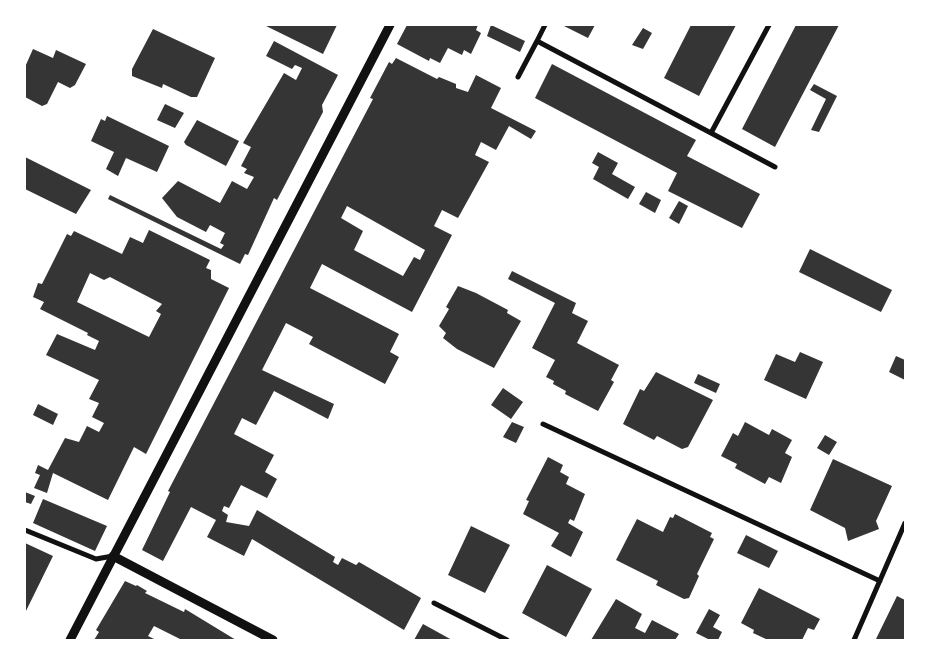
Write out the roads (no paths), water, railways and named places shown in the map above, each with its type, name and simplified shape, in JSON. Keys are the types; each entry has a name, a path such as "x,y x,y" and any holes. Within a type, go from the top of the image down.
{"street":[{"path":"70,640 390,25"},
{"path":"518,77 545,25"},
{"path":"711,133 769,25"},
{"path":"537,41 775,167"},
{"path":"543,424 880,581"},
{"path":"854,640 905,523"},
{"path":"25,530 96,559 113,556 273,640"},
{"path":"434,603 506,640"}]}
